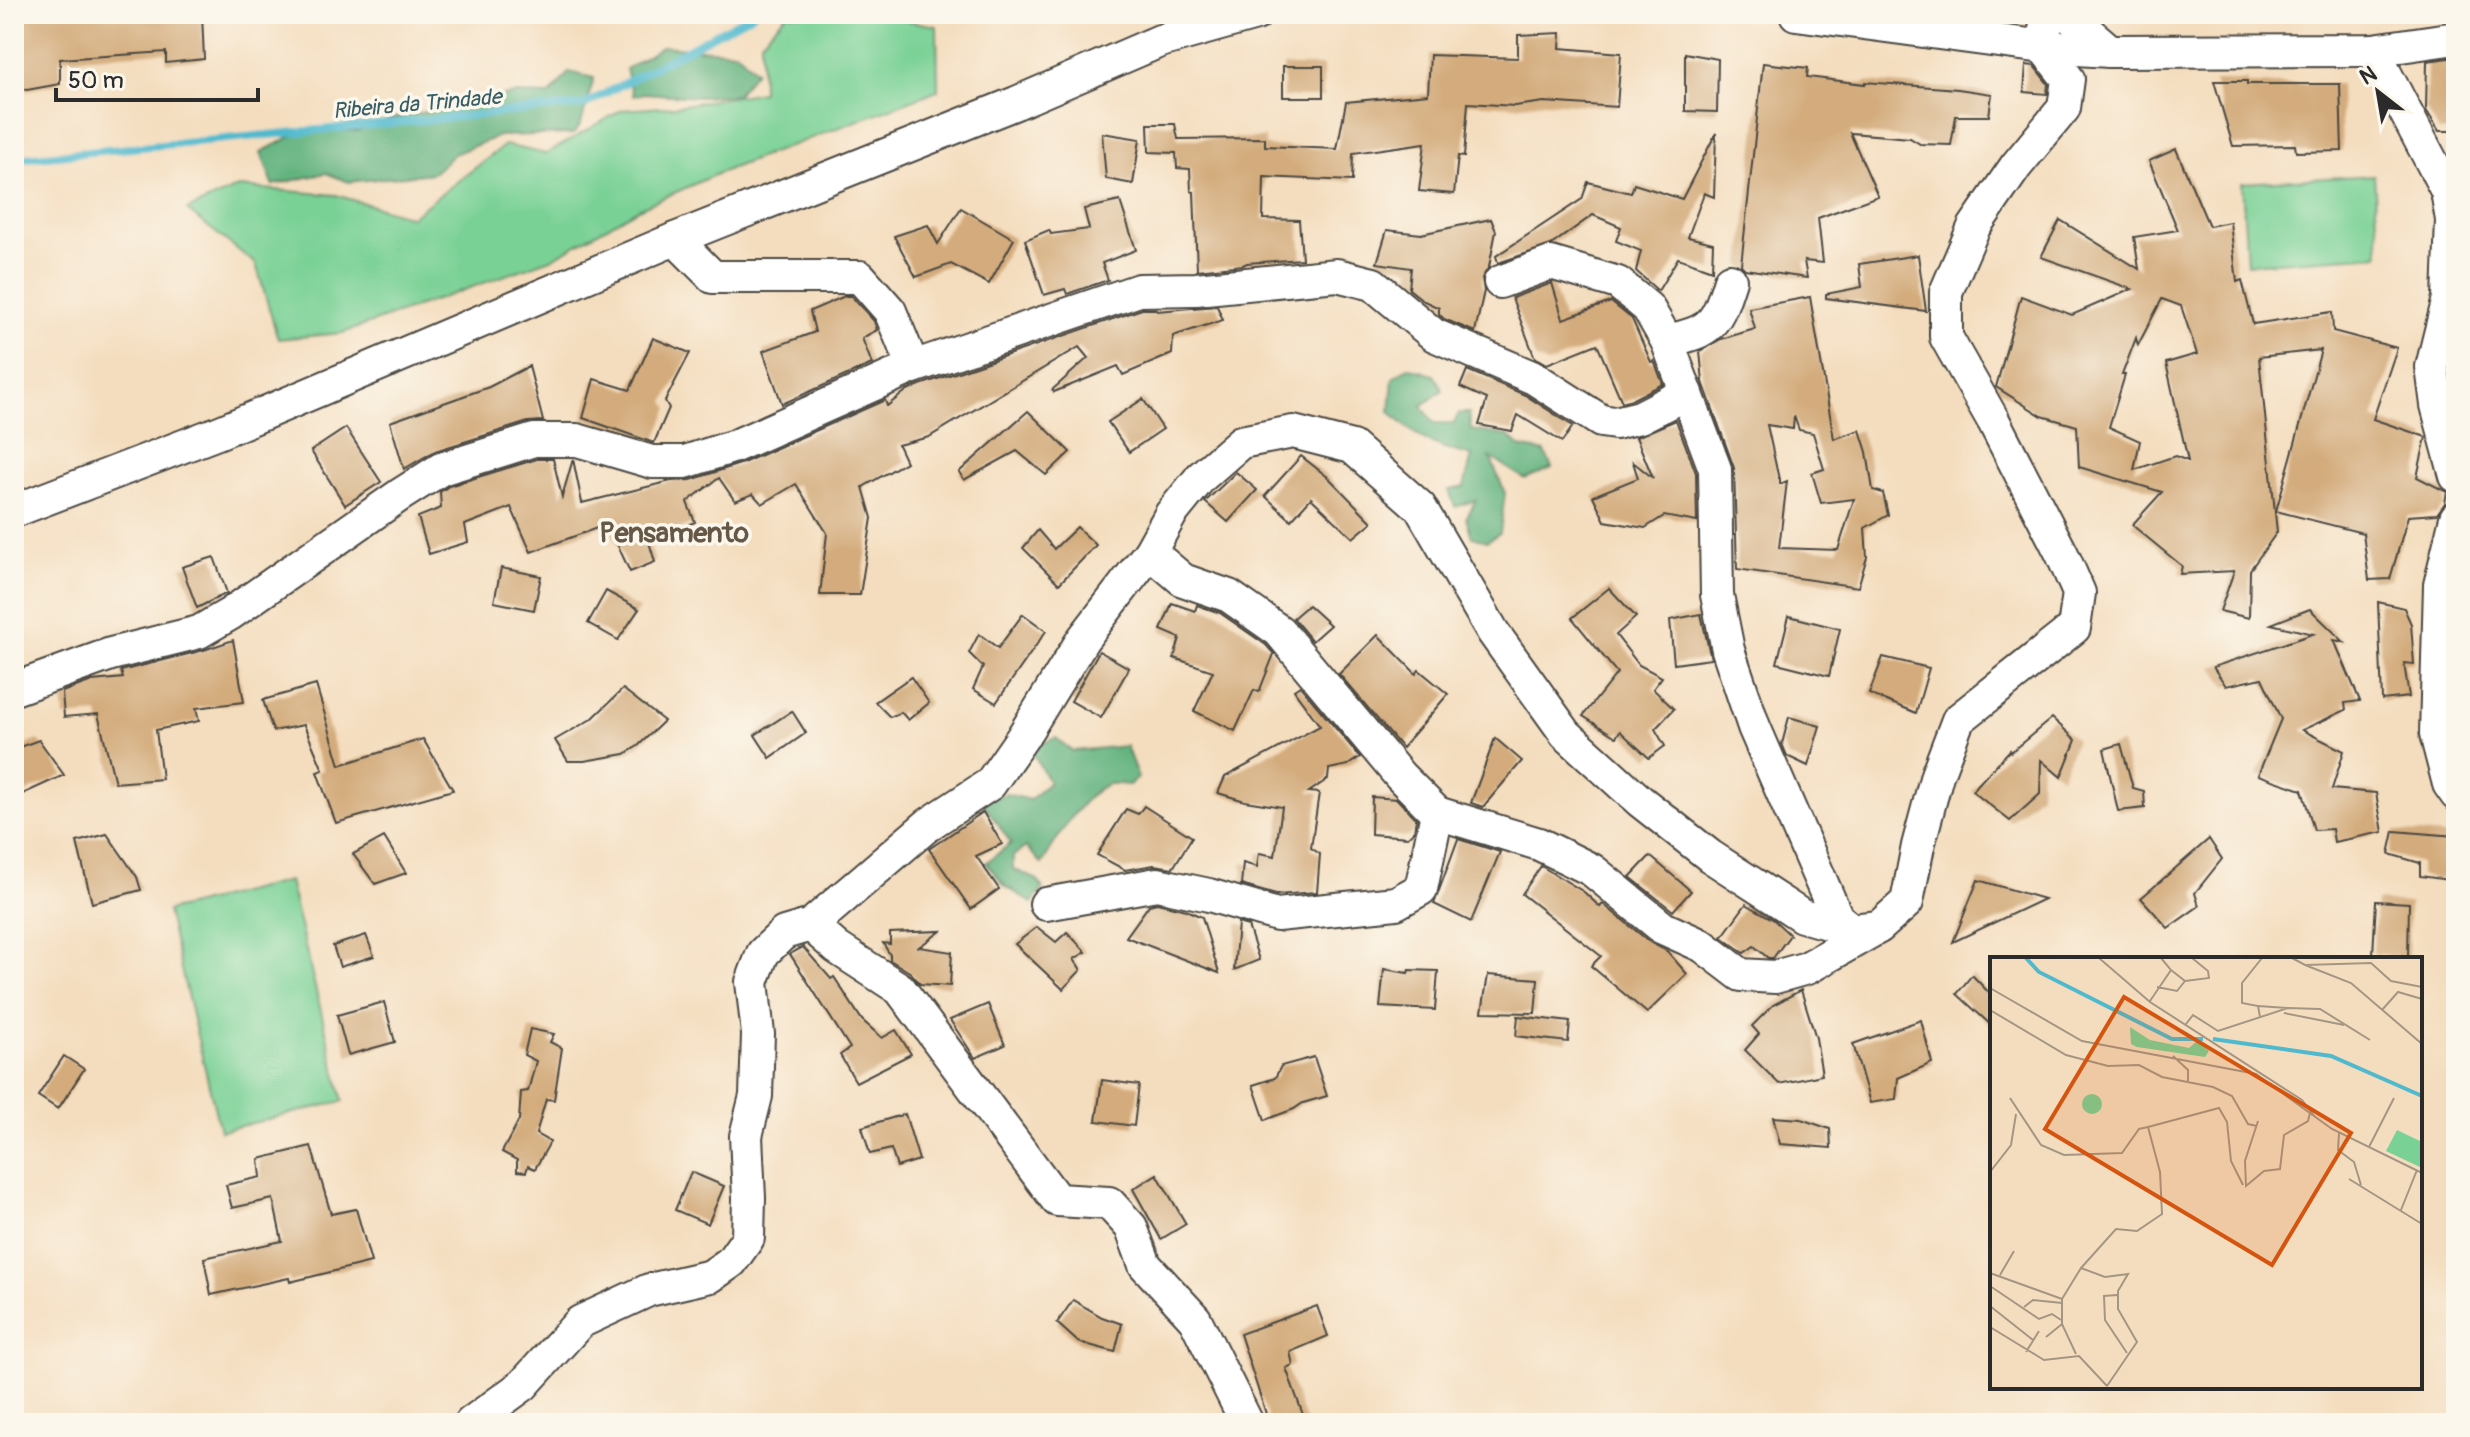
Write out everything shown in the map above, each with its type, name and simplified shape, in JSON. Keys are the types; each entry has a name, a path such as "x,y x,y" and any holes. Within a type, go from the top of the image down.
{"street":[{"path":"14,511 220,432 675,239 1016,103 1160,41 1256,14"},
{"path":"1796,14 2043,47 2110,51 2373,50 2456,38"},
{"path":"1150,552 1183,580 1229,596 1279,631 1400,776 1437,813 1539,844 1592,870 1663,928 1703,946 1741,975 1775,977 1807,968 1907,902 1937,775 1958,720 2074,628 2079,593 2062,554 1946,337 1946,292 1974,227 2016,166 2064,108 2068,79 2043,47 2047,14"},
{"path":"2067,14 2110,51"},
{"path":"2373,50 2452,191 2449,298 2432,367 2437,405 2456,476"},
{"path":"675,239 713,277 860,277 890,311 900,362"},
{"path":"1500,282 1551,263 1618,283 1648,308 1667,341 1715,469 1717,595 1728,650 1754,727 1837,918 1866,928"},
{"path":"14,689 111,654 199,632 441,469 534,440 577,440 652,462 685,462 735,446 900,362 1139,290 1196,289 1337,275 1373,284 1434,335 1534,378 1601,421 1615,423 1640,417 1687,393"},
{"path":"1667,341 1693,335 1717,320 1730,280"},
{"path":"471,1423 523,1385 580,1322 649,1290 711,1276 731,1262 748,1238 746,1136 756,1096 758,1034 752,982 763,953 784,933 811,925 929,824 990,784 1083,639 1150,552 1171,514 1201,477 1241,442 1293,432 1352,447 1420,507 1493,632 1566,734 1640,801 1710,856 1802,916 1866,928"},
{"path":"2456,518 2440,585 2436,734 2449,784 2456,794"},
{"path":"1046,904 1157,884 1277,915 1396,903 1421,889 1437,813"},
{"path":"811,925 837,948 900,989 1057,1200 1109,1203 1131,1227 1145,1265 1195,1319 1247,1423"}],"green space":[{"path":"787,14 869,14 937,26 938,90 719,173 638,209 551,259 343,333 278,339 256,264 187,210 239,187 336,195 411,217 505,145 546,154 622,110 677,106 762,92 761,41"},
{"path":"663,46 737,52 756,71 736,95 698,97 644,93 633,96 626,69"},
{"path":"569,72 594,78 581,124 573,134 499,136 454,154 433,173 349,182 326,173 273,185 261,152 304,130 357,131 390,119 514,94 550,95"},
{"path":"2374,175 2379,255 2247,264 2242,183"},
{"path":"1408,367 1434,375 1443,390 1422,406 1434,423 1454,423 1459,413 1469,413 1471,430 1509,436 1520,447 1545,452 1552,468 1525,479 1490,457 1505,493 1500,533 1487,541 1472,537 1466,518 1476,500 1455,507 1449,490 1464,487 1472,456 1427,441 1408,429 1390,411 1393,378"},
{"path":"1056,738 1072,751 1126,746 1138,778 1129,785 1109,784 1090,796 1071,818 1042,864 1026,847 1013,856 1013,869 1038,880 1043,889 1032,903 1005,886 986,863 1011,843 982,801 1006,794 1030,800 1049,782 1030,748"},
{"path":"289,881 343,1101 220,1131 167,911"}],"building":[{"path":"14,14 202,14 204,59 166,63 166,52 60,59 60,84 27,90 14,86"},
{"path":"1561,33 1560,48 1621,53 1617,107 1544,102 1515,106 1468,103 1464,157 1458,156 1454,194 1419,191 1425,143 1353,153 1352,181 1264,177 1263,219 1299,220 1302,259 1197,270 1194,192 1191,191 1190,169 1177,168 1176,153 1149,152 1148,124 1175,124 1178,139 1265,138 1265,146 1337,149 1346,102 1428,94 1430,55 1518,58 1518,35"},
{"path":"1685,53 1718,59 1717,112 1685,111"},
{"path":"2456,57 2456,131 2439,131 2426,110 2427,61"},
{"path":"1763,63 1808,68 1807,77 1992,94 1989,116 1956,116 1951,145 1920,144 1910,138 1850,133 1878,196 1818,218 1823,263 1804,261 1807,278 1745,269 1741,265"},
{"path":"2026,65 2034,66 2048,84 2047,94 2024,92"},
{"path":"1283,66 1323,66 1323,97 1283,97"},
{"path":"2214,81 2340,84 2342,151 2296,152 2295,145 2233,146"},
{"path":"1102,133 1140,139 1133,184 1106,179"},
{"path":"1716,133 1714,197 1704,193 1688,237 1713,243 1712,270 1678,258 1658,291 1636,271 1641,251 1616,241 1621,227 1593,215 1551,245 1498,263 1496,256 1582,199 1588,182 1631,193 1634,184 1682,199"},
{"path":"2176,149 2209,226 2230,222 2237,282 2242,280 2253,324 2332,312 2333,331 2397,348 2373,419 2426,437 2417,477 2447,492 2445,503 2437,514 2408,516 2390,579 2369,580 2363,533 2276,511 2321,350 2259,357 2277,532 2250,570 2249,618 2220,611 2234,571 2180,574 2182,566 2132,525 2162,492 2079,467 2077,426 2042,416 1996,387 2021,296 2072,315 2132,289 2041,257 2060,220 2139,269 2134,237 2178,230 2149,161","holes":["2162,299 2181,306 2197,354 2166,363 2188,461 2175,456 2134,470 2140,441 2109,427 2125,375 2122,375 2136,338 2138,345"]},
{"path":"1120,201 1136,250 1102,263 1108,280 1067,294 1065,289 1044,295 1025,240 1049,230 1051,234 1089,229 1084,209"},
{"path":"961,208 1014,239 989,284 951,264 916,277 894,236 928,225 938,244"},
{"path":"1491,219 1496,231 1489,267 1482,278 1484,291 1475,332 1444,319 1439,314 1439,308 1409,289 1411,268 1377,263 1387,230 1421,234"},
{"path":"1918,255 1926,311 1826,298 1826,294 1862,287 1859,264"},
{"path":"1552,283 1563,319 1611,302 1632,319 1663,384 1622,402 1597,344 1547,364 1535,358 1512,298"},
{"path":"851,296 874,321 877,330 862,338 872,364 782,404 763,351 815,332 810,311"},
{"path":"1810,297 1834,439 1860,430 1873,490 1883,493 1888,515 1865,528 1867,557 1858,587 1737,569 1734,468 1703,382 1700,351 1721,339 1755,329 1749,308","holes":["1794,416 1799,430 1813,433 1824,469 1812,473 1821,503 1854,499 1838,550 1779,548 1787,481 1780,484 1767,425 1793,429"]},
{"path":"1217,306 1223,320 1173,336 1172,354 1123,375 1118,366 1054,392 1052,390 1088,358 1079,347 929,437 898,445 906,462 863,487 872,518 860,595 820,595 827,533 796,484 762,504 753,494 735,501 719,478 687,502 695,522 649,542 655,562 630,572 608,524 531,552 511,507 465,525 468,542 429,554 418,517 441,508 440,492 449,486 537,459 553,459 562,497 573,459 582,503 671,481 691,480 743,463 885,400 887,406 906,391 920,385 1142,309 1157,311"},
{"path":"653,338 690,353 665,401 669,408 654,443 583,418 594,379 630,390"},
{"path":"529,366 543,421 528,422 435,451 404,469 390,422 489,387"},
{"path":"1467,370 1525,395 1573,426 1562,442 1518,415 1512,431 1479,425 1487,399 1460,387"},
{"path":"1143,399 1163,429 1129,452 1108,422"},
{"path":"1028,411 1070,452 1046,475 1017,451 964,480 959,472"},
{"path":"1676,420 1696,473 1697,522 1664,516 1645,528 1605,521 1593,496 1638,478 1633,462 1653,478 1636,437"},
{"path":"346,428 381,482 345,505 311,451"},
{"path":"1301,456 1329,478 1372,522 1353,538 1311,498 1291,520 1265,496"},
{"path":"1236,472 1257,490 1228,522 1205,502"},
{"path":"1077,527 1096,545 1059,584 1023,548 1038,530 1054,549"},
{"path":"214,557 227,593 197,608 182,567"},
{"path":"501,568 541,576 534,610 494,602"},
{"path":"1609,588 1636,617 1616,635 1639,665 1662,677 1653,689 1674,709 1655,729 1665,746 1649,758 1620,731 1616,737 1583,716 1617,673 1572,618"},
{"path":"606,591 639,609 618,640 588,623"},
{"path":"2378,602 2404,608 2411,624 2414,664 2404,663 2409,697 2382,700"},
{"path":"1172,603 1195,611 1197,605 1220,613 1274,654 1259,692 1254,690 1235,731 1194,711 1213,671 1174,658 1180,638 1161,630"},
{"path":"1308,605 1330,625 1312,641 1293,618"},
{"path":"2310,609 2344,642 2334,640 2360,701 2345,703 2346,710 2302,730 2344,751 2332,789 2376,793 2383,832 2334,842 2332,829 2314,830 2302,790 2258,775 2281,719 2262,678 2226,686 2213,667 2313,634 2271,624"},
{"path":"1023,614 1046,631 996,703 973,689 983,667 969,653 979,634 998,648"},
{"path":"1701,614 1711,659 1674,664 1670,620"},
{"path":"1789,616 1840,629 1829,676 1777,663"},
{"path":"1378,635 1416,674 1419,670 1448,694 1402,748 1339,674"},
{"path":"233,640 244,702 196,708 199,721 156,730 162,779 115,783 98,714 64,717 62,692 92,681 123,678 121,671"},
{"path":"1099,651 1129,668 1101,718 1071,701"},
{"path":"1883,657 1929,668 1916,713 1869,694"},
{"path":"911,677 929,703 908,720 901,712 890,717 875,702"},
{"path":"316,685 340,765 423,739 453,790 336,823 317,772 323,770 304,725 273,731 263,700"},
{"path":"1300,686 1360,757 1348,765 1329,769 1328,779 1309,792 1319,793 1311,848 1320,854 1317,892 1276,895 1241,885 1243,863 1257,867 1259,853 1275,856 1282,807 1218,793 1225,777 1320,726 1294,690"},
{"path":"623,689 664,721 625,754 568,761 555,740 593,718"},
{"path":"792,711 806,733 770,758 755,735"},
{"path":"1789,717 1820,726 1808,766 1787,756 1782,744"},
{"path":"2052,718 2076,740 2061,777 2041,760 2040,794 2010,821 1972,791 2010,750"},
{"path":"1495,738 1522,761 1483,807 1471,803"},
{"path":"39,740 64,775 14,798 14,749"},
{"path":"2121,744 2133,788 2144,791 2145,808 2118,811 2104,749"},
{"path":"1372,797 1397,799 1416,819 1414,831 1408,837 1371,834"},
{"path":"1144,806 1192,837 1173,868 1154,865 1125,870 1097,855 1126,809 1138,814"},
{"path":"983,812 1002,844 976,856 999,889 971,909 929,849"},
{"path":"2394,831 2456,836 2456,881 2420,876 2420,863 2389,854"},
{"path":"107,834 137,877 141,890 92,903 77,842"},
{"path":"384,837 406,873 375,884 353,854"},
{"path":"1458,839 1500,852 1471,922 1434,904"},
{"path":"2209,839 2222,859 2195,893 2199,906 2168,928 2141,898"},
{"path":"1650,856 1691,891 1673,911 1630,877"},
{"path":"1541,866 1584,892 1600,907 1603,904 1651,943 1667,951 1687,974 1647,1013 1591,966 1601,956 1522,894"},
{"path":"1978,880 2044,899 1953,942"},
{"path":"2376,901 2409,903 2408,957 2373,954"},
{"path":"1157,903 1202,917 1219,973 1126,937 1149,905"},
{"path":"1746,904 1774,920 1790,935 1773,958 1768,958 1754,946 1744,953 1722,937"},
{"path":"1238,923 1248,926 1259,960 1234,970"},
{"path":"1037,927 1056,942 1067,932 1086,952 1074,959 1081,970 1063,989 1015,944"},
{"path":"941,931 919,947 952,952 950,986 920,984 911,973 890,960 883,943 890,944 890,933"},
{"path":"366,935 374,956 340,967 333,946"},
{"path":"803,947 831,979 834,977 862,1020 882,1038 896,1030 911,1054 856,1082 840,1055 850,1048 790,954"},
{"path":"1384,969 1408,973 1409,970 1438,971 1435,1010 1380,1007"},
{"path":"1488,975 1538,979 1535,1013 1482,1012"},
{"path":"1972,975 1990,994 1990,1024 1957,994"},
{"path":"1801,990 1816,1038 1822,1075 1779,1084 1745,1050 1759,1034 1752,1026 1773,1005"},
{"path":"384,1002 395,1042 348,1055 337,1015"},
{"path":"988,1004 1005,1045 975,1058 950,1020"},
{"path":"1518,1016 1570,1022 1568,1042 1516,1036"},
{"path":"1921,1020 1932,1063 1898,1078 1896,1099 1870,1103 1853,1044"},
{"path":"530,1029 554,1034 550,1042 562,1048 554,1100 546,1099 536,1134 550,1142 535,1169 528,1166 526,1172 517,1171 517,1160 502,1152 519,1120 521,1092 528,1091 536,1061 524,1055"},
{"path":"64,1056 84,1069 58,1109 38,1096"},
{"path":"1314,1057 1327,1096 1265,1120 1253,1085 1275,1078 1281,1066"},
{"path":"1102,1080 1139,1085 1134,1126 1096,1121"},
{"path":"905,1114 919,1160 897,1167 891,1149 870,1154 862,1127"},
{"path":"1773,1117 1801,1119 1830,1129 1831,1148 1780,1144"},
{"path":"311,1146 331,1214 356,1209 371,1262 290,1282 289,1278 211,1295 204,1258 282,1241 273,1199 232,1208 226,1185 261,1177 259,1159"},
{"path":"691,1172 724,1186 708,1224 675,1210"},
{"path":"1157,1174 1186,1224 1161,1239 1133,1189"},
{"path":"1073,1300 1102,1317 1122,1324 1115,1352 1078,1342 1057,1323"},
{"path":"1317,1306 1328,1336 1290,1352 1293,1365 1286,1368 1306,1423 1269,1423 1240,1334"}],"waterway":[{"name":"Ribeira da Trindade","path":"14,159 584,105 753,14"}],"district":[{"name":"Pensamento","path":"674,532"}]}
